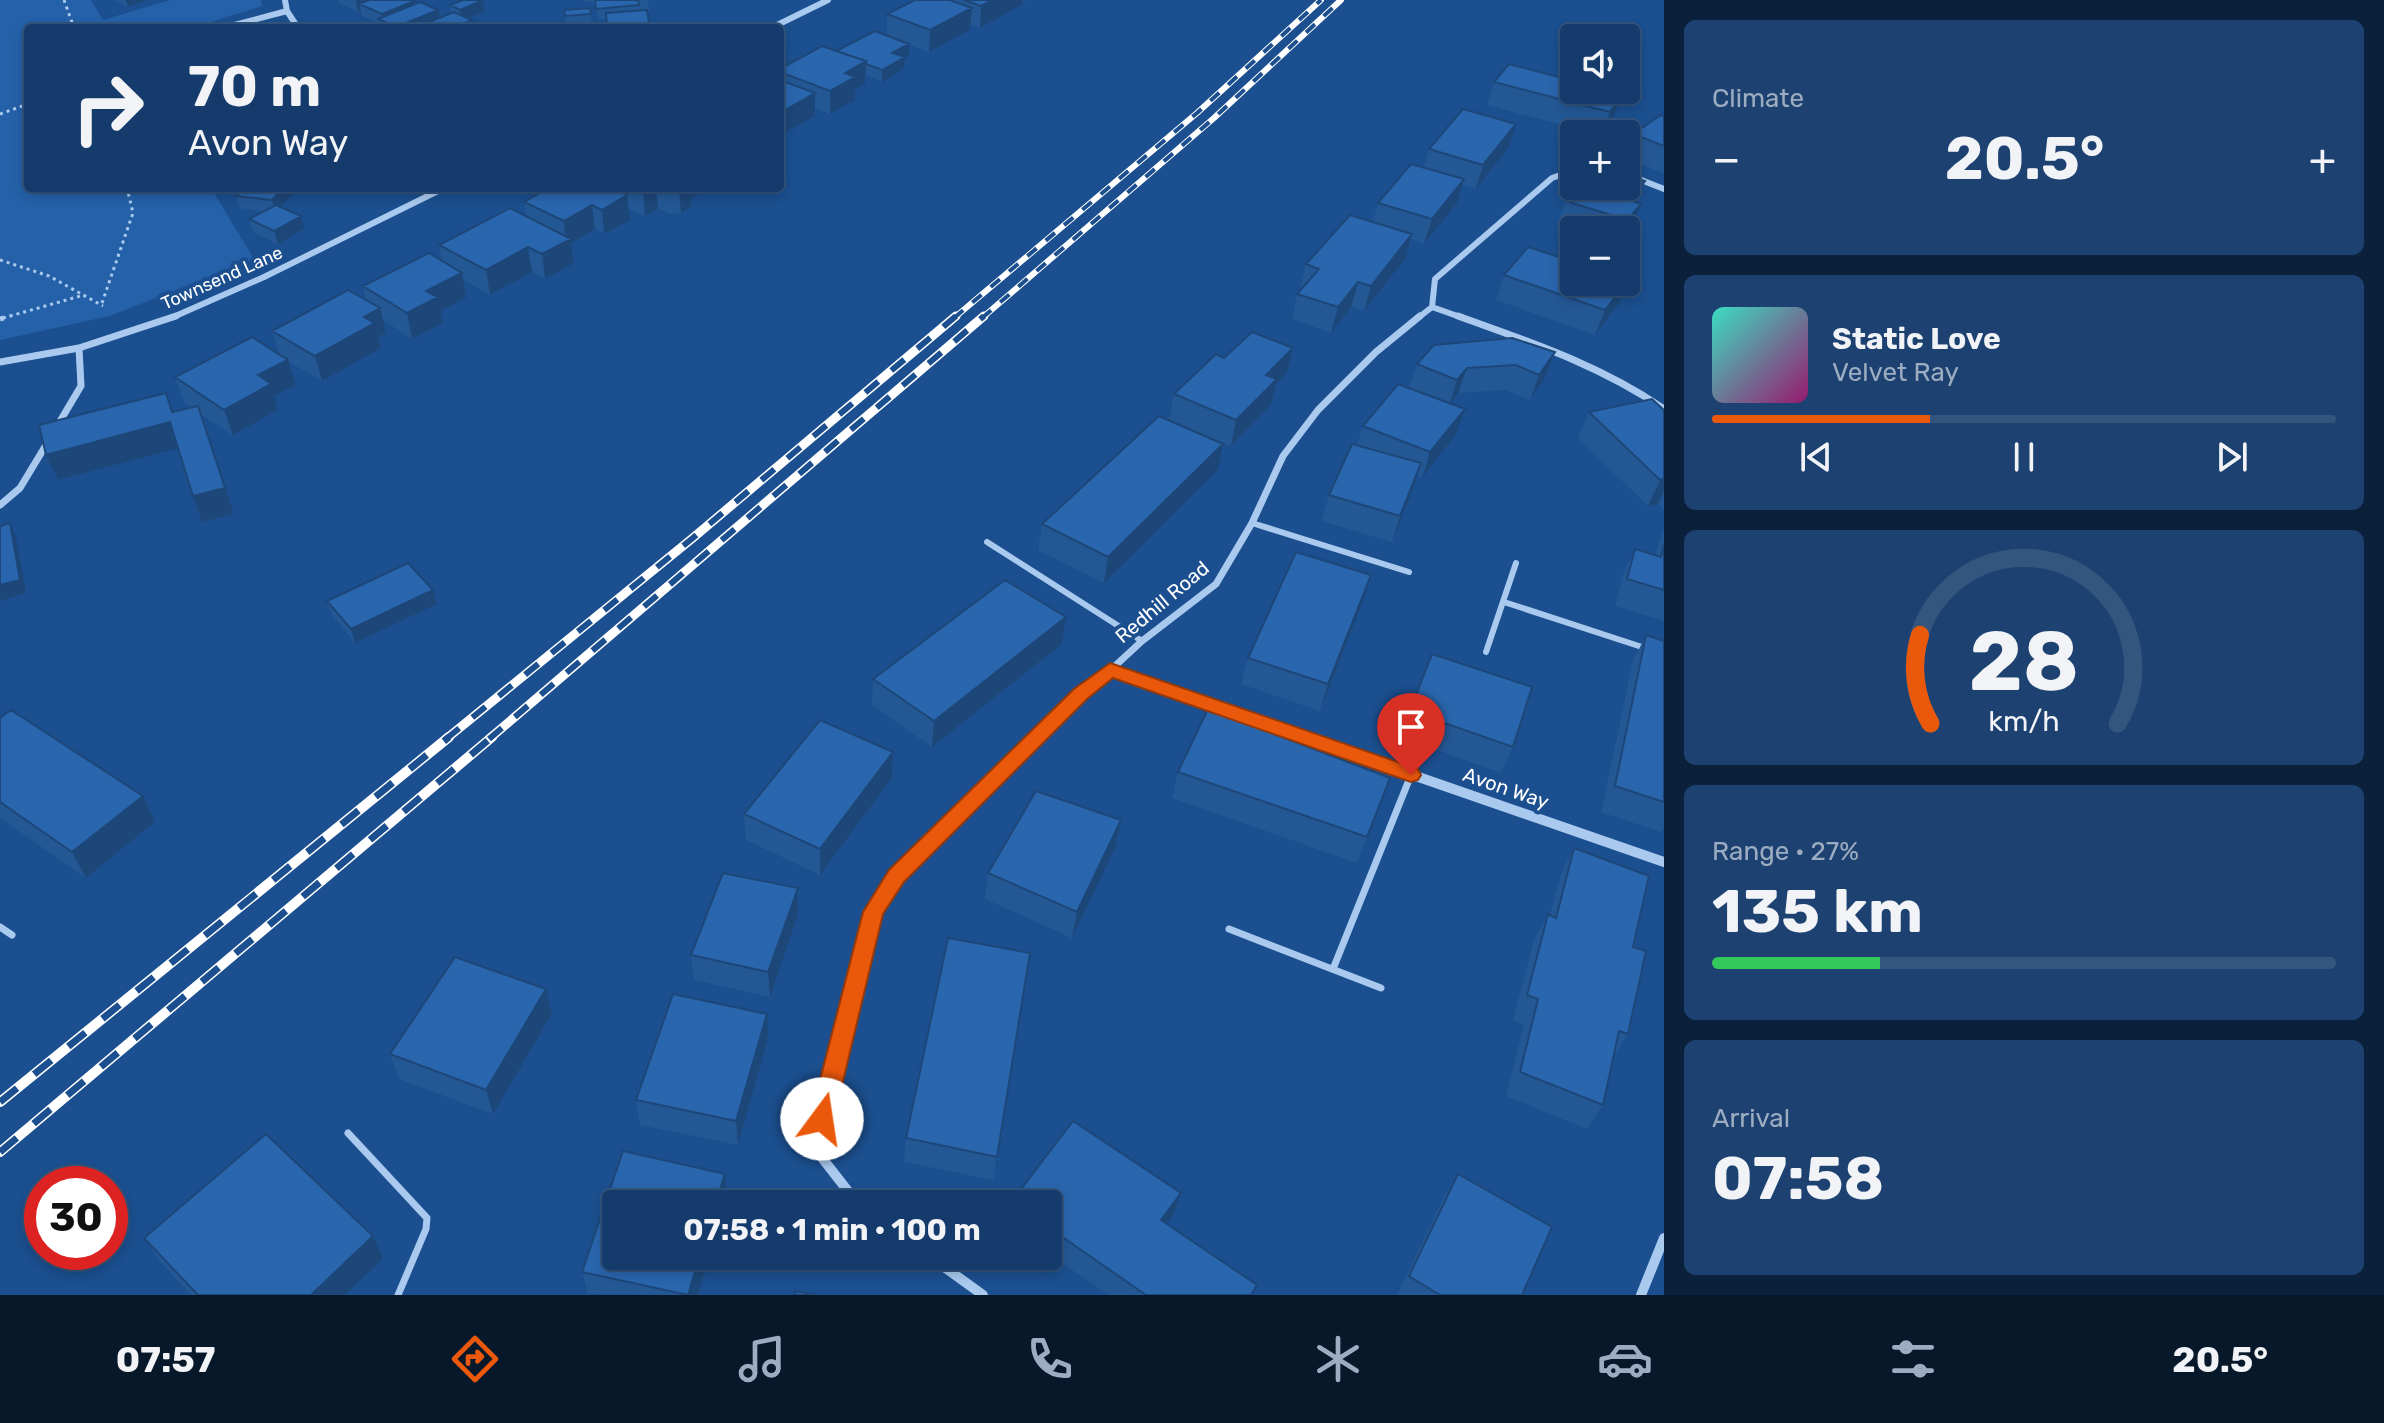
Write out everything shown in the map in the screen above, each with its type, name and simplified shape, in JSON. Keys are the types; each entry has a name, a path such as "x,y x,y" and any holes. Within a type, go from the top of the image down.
{"street":[{"path":"285,0 287,11 295,24"},
{"path":"779,24 828,0"},
{"path":"238,24 287,11"},
{"path":"1560,175 1552,178 1435,279 1432,307 1579,362 1623,382 1664,409"},
{"path":"1640,180 1664,189"},
{"name":"Townsend Lane","path":"0,362 79,348 219,297 436,192"},
{"name":"Redhill Road","path":"847,1190 819,1154 822,1119 873,912 896,876 1081,694 1142,641 1216,584 1252,523 1283,456 1318,410 1376,352 1432,307"},
{"path":"0,505 20,488 81,386 79,348"},
{"name":"Avon Way","path":"1110,670 1664,862"},
{"path":"1641,1295 1664,1238"},
{"path":"948,1270 983,1295"}],"lane":[{"path":"1252,523 1409,572"},
{"path":"987,542 1142,641"},
{"path":"1486,652 1516,563"},
{"path":"1504,602 1649,649"},
{"path":"1333,969 1411,775"},
{"path":"0,927 12,935"},
{"path":"1229,929 1381,988"},
{"path":"348,1133 427,1218 398,1295"}],"path":[{"path":"64,0 73,24"},
{"path":"0,114 24,105"},
{"path":"102,304 133,213 128,192"},
{"path":"0,260 49,276 102,304 117,335"},
{"path":"0,319 85,295"}],"shaded area":[{"path":"0,0 91,0 103,20 170,0 261,0 262,6 205,24 24,24 24,192 213,192 254,259 110,316 0,340"}],"building":[{"path":"369,0 417,0 382,14 359,4"},
{"path":"463,0 483,0 460,10 450,5"},
{"path":"595,0 638,0 639,5 596,9"},
{"path":"915,0 950,0 972,8 930,30 887,14"},
{"path":"964,0 992,0 981,6"},
{"path":"420,2 438,10 403,24 389,24 378,19"},
{"path":"590,8 591,14 565,16 564,10"},
{"path":"647,10 649,23 607,24 606,13"},
{"path":"454,12 472,20 462,24 424,24"},
{"path":"875,31 909,44 892,53 905,57 882,70 836,51"},
{"path":"822,46 866,61 845,73 855,77 830,91 784,74 784,67"},
{"path":"1509,64 1560,77 1560,99 1494,82"},
{"path":"784,81 815,93 784,111"},
{"path":"1579,104 1615,104 1610,112"},
{"path":"1463,109 1516,124 1483,165 1429,149"},
{"path":"1664,116 1664,146 1640,137 1640,129"},
{"path":"1411,164 1464,179 1432,219 1378,203"},
{"path":"240,192 280,192 272,200 236,196"},
{"path":"542,192 620,192 627,195 602,210 592,205 564,221 524,202"},
{"path":"1629,200 1641,204 1630,216 1614,216 1566,201"},
{"path":"276,205 301,216 274,231 249,219"},
{"path":"510,208 571,239 542,254 528,247 486,270 439,245"},
{"path":"1350,215 1412,234 1371,286 1358,282 1338,307 1297,294 1319,269 1306,264"},
{"path":"1528,247 1560,257 1560,294 1504,275"},
{"path":"429,253 462,273 426,291 438,297 407,313 363,286"},
{"path":"348,290 380,308 364,317 375,323 315,356 272,331"},
{"path":"1565,296 1616,296 1605,310"},
{"path":"1252,332 1293,348 1266,375 1277,379 1236,420 1174,394 1216,354 1224,358"},
{"path":"252,337 288,360 258,375 271,384 224,410 175,377"},
{"path":"1512,338 1555,352 1539,375 1516,365 1467,368 1457,380 1417,364 1434,345"},
{"path":"1398,384 1465,409 1430,452 1363,426"},
{"path":"166,393 172,412 198,406 225,488 193,496 170,422 46,455 39,425"},
{"path":"1652,399 1664,410 1664,479 1660,480 1589,412"},
{"path":"1159,416 1223,444 1108,557 1042,524"},
{"path":"1352,444 1421,463 1400,516 1329,495"},
{"path":"10,523 20,580 0,585 0,526"},
{"path":"1664,545 1664,590 1627,579 1635,549 1661,557"},
{"path":"1296,552 1371,575 1328,684 1248,658"},
{"path":"408,563 433,590 351,629 327,601"},
{"path":"1005,580 1066,617 934,721 873,679"},
{"path":"1646,635 1664,641 1664,802 1615,786"},
{"path":"1432,654 1532,687 1513,747 1410,711"},
{"path":"1208,709 1390,778 1367,837 1178,772"},
{"path":"11,710 143,796 72,852 0,802 0,718"},
{"path":"820,720 893,752 820,849 744,814"},
{"path":"1036,791 1121,820 1077,912 988,873"},
{"path":"1574,848 1649,876 1633,947 1646,951 1628,1034 1619,1031 1603,1105 1520,1072 1538,999 1527,995 1548,914 1556,918"},
{"path":"723,873 798,888 768,972 691,955"},
{"path":"948,938 1030,953 997,1157 906,1138"},
{"path":"455,957 546,989 486,1090 390,1054"},
{"path":"673,994 767,1014 736,1121 636,1100"},
{"path":"1073,1121 1181,1193 1161,1220 1257,1285 1251,1295 1146,1295 1062,1237 1062,1190 1020,1190"},
{"path":"266,1134 373,1236 311,1295 198,1295 144,1238"},
{"path":"623,1151 725,1174 720,1190 610,1190"},
{"path":"1458,1174 1552,1227 1522,1295 1440,1295 1409,1276"},
{"path":"602,1213 602,1270 696,1270 688,1295 582,1272"}],"railway":[{"path":"954,318 1197,113 1321,0"},
{"path":"982,318 1214,118 1341,0"},
{"path":"446,739 694,537 956,316"},
{"path":"489,739 984,316"},
{"path":"0,1102 449,737"},
{"path":"0,1152 492,737"}],"route":[{"path":"822,1119 873,912 896,876 1081,694 1110,670 1411,775"}]}
